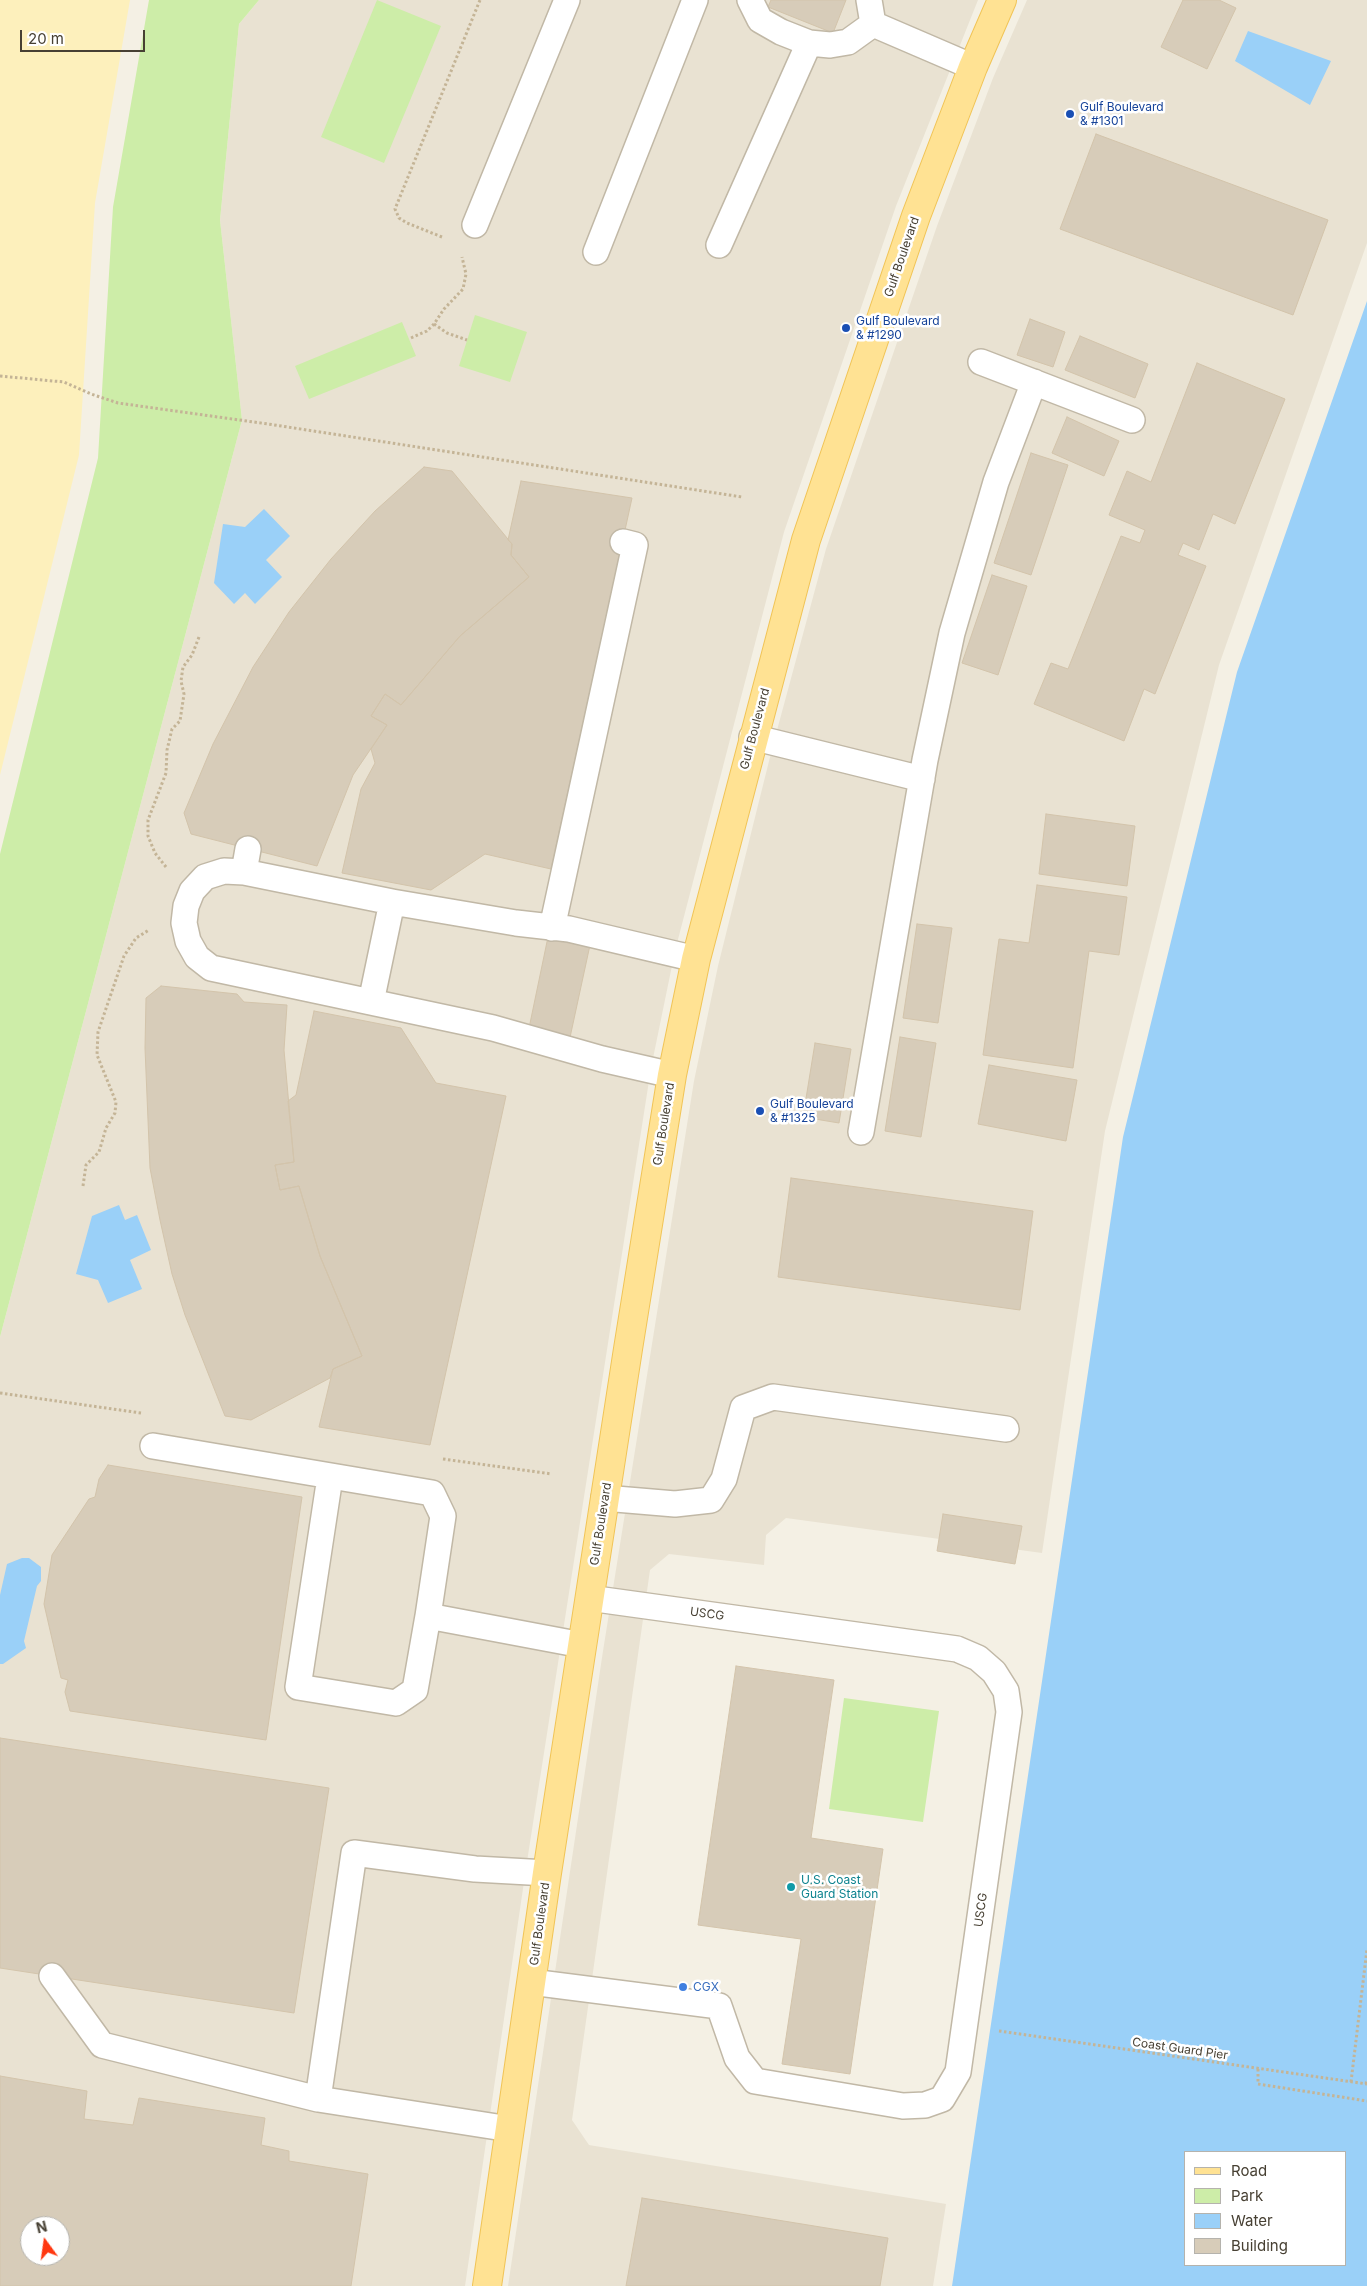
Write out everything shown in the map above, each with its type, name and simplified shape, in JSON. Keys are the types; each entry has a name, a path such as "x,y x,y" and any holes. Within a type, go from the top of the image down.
{"main road":[{"name":"Gulf Boulevard","path":"487,2286 604,1498 672,1075 696,959 752,737 806,540 916,216 973,67 1002,0"}],"lane":[{"path":"475,226 568,0"},
{"path":"596,252 695,0"},
{"path":"750,0 760,20 781,32 809,43 830,45 848,42 871,12 973,67"},
{"path":"719,245 809,43"},
{"path":"981,362 1132,420"},
{"path":"861,1132 922,779 952,633 996,482 1034,382"},
{"path":"552,928 635,544 623,542"},
{"path":"752,737 922,779"},
{"path":"672,1075 602,1059 493,1028 211,968 197,957 188,941 184,923 186,906 192,891 205,877 224,871 246,860 392,902 627,941 696,959"},
{"path":"371,1002 392,902"},
{"path":"604,1498 675,1504 711,1500 724,1479 743,1408 772,1397 1006,1429"},
{"path":"153,1446 432,1493 443,1516 428,1616 415,1690 396,1703 298,1687 330,1477"},
{"name":"USCG","path":"532,1982 719,2006 737,2058 755,2081 903,2106 925,2105 942,2098 958,2072 1009,1712 1006,1691 994,1672 978,1658 957,1649 589,1598"},
{"path":"428,1616 582,1645"},
{"path":"318,2099 354,1853 475,1869 547,1873"},
{"path":"52,1976 102,2045 318,2099 510,2129"}],"path":[{"path":"447,240 437,234 407,223 399,218 396,209 480,0"},
{"path":"411,338 427,331 444,308 463,289 466,274 462,257 457,250"},
{"path":"434,324 447,333 467,340"},
{"path":"0,376 64,382 118,403 268,424 742,497"},
{"path":"172,875 155,853 148,836 148,820 166,773 167,750 172,729 180,721 184,694 181,681 183,667 192,655 199,637"},
{"path":"83,1186 86,1165 99,1152 106,1128 115,1113 116,1102 97,1055 98,1032 124,956 136,938 155,926"},
{"path":"0,1393 86,1405"},
{"path":"93,1406 94,1399"},
{"path":"1351,2082 1367,1949"},
{"name":"Coast Guard Pier","path":"991,2030 1367,2084"},
{"path":"1258,2069 1258,2084 1367,2101"},
{"path":"1367,2079 1367,2084"}],"shaded area":[{"path":"259,0 978,0 896,206 784,532 675,951 651,1068 526,1868 465,2286 0,2286 0,1337 242,420 220,220 239,24"},
{"path":"1027,0 1367,0 1367,243 1219,665 1105,1131 1042,1553 786,1518 766,1535 764,1565 669,1554 650,1570 572,2120 589,2145 946,2204 933,2286 508,2286 603,1651 694,1081 718,966 773,745 826,549 937,226 993,78"}],"green space":[{"path":"149,0 259,0 239,24 220,220 242,420 0,1337 0,854 98,458 113,207"},
{"path":"377,0 441,26 384,163 321,137"},
{"path":"475,315 527,332 510,382 459,366"},
{"path":"402,322 416,356 309,399 295,366"},
{"path":"844,1698 939,1711 923,1822 829,1809"}],"sand":[{"path":"0,0 130,0 95,203 79,455 0,775"}],"water":[{"path":"1248,31 1331,61 1310,105 1235,61"},
{"path":"1367,301 1367,2286 952,2286 1123,1137 1237,672"},
{"path":"264,509 290,536 266,560 282,577 255,604 245,593 234,604 214,583 223,524 245,527"},
{"path":"119,1205 125,1220 137,1215 151,1250 130,1260 142,1289 108,1303 98,1280 76,1274 92,1216"},
{"path":"22,1558 29,1558 41,1567 41,1581 37,1586 24,1641 26,1648 3,1664 0,1664 0,1595 7,1564"}],"building":[{"path":"771,0 846,0 833,33 768,7"},
{"path":"1183,0 1219,0 1236,8 1207,69 1161,47"},
{"path":"1096,134 1328,220 1293,315 1060,229"},
{"path":"1030,319 1065,332 1053,367 1017,355"},
{"path":"1080,336 1148,364 1135,398 1065,370"},
{"path":"1197,363 1285,399 1235,524 1213,514 1199,550 1183,543 1178,555 1206,566 1155,694 1144,689 1124,741 1034,704 1051,663 1068,669 1121,536 1140,543 1145,530 1109,515 1127,471 1151,482"},
{"path":"1067,417 1119,441 1104,476 1052,453"},
{"path":"1031,453 1068,465 1031,575 994,563"},
{"path":"424,467 452,471 512,544 511,555 529,577 460,636 401,705 385,694 371,716 387,725 353,775 317,866 191,834 184,813 213,744 253,667 289,612 331,559 375,511"},
{"path":"521,481 632,498 551,869 485,854 431,890 342,873 361,789 375,763 371,749 387,725 371,716 385,694 401,705 460,636 529,577 511,555 512,544 508,540"},
{"path":"992,575 1027,586 998,675 962,663"},
{"path":"1046,814 1135,826 1127,886 1039,874"},
{"path":"1037,885 1127,897 1119,955 1089,951 1073,1068 983,1055 999,939 1029,943"},
{"path":"917,924 952,928 938,1023 903,1018"},
{"path":"548,937 590,945 569,1042 528,1033"},
{"path":"161,986 237,994 244,1002 287,1005 284,1050 294,1162 275,1165 280,1190 299,1186 320,1256 362,1356 333,1369 330,1378 251,1420 225,1416 185,1315 172,1274 160,1220 150,1168 145,1048 146,998"},
{"path":"314,1011 401,1028 436,1083 506,1096 430,1445 319,1427 333,1369 362,1356 320,1256 299,1186 280,1190 275,1165 294,1162 288,1101 296,1095"},
{"path":"900,1037 936,1043 921,1137 885,1131"},
{"path":"815,1043 851,1049 839,1123 803,1117"},
{"path":"989,1065 1077,1080 1066,1141 978,1124"},
{"path":"791,1178 1033,1211 1020,1310 778,1277"},
{"path":"108,1465 302,1497 266,1740 70,1711 65,1692 68,1680 61,1678 44,1604 52,1555 89,1499 95,1497 99,1479"},
{"path":"943,1514 1022,1526 1015,1564 937,1551"},
{"name":"U.S. Coast Guard Station","path":"736,1666 834,1680 811,1838 883,1849 850,2074 782,2064 801,1939 698,1925"},
{"path":"0,1738 329,1788 294,2013 0,1968"},
{"path":"0,2076 87,2091 84,2119 133,2125 139,2098 265,2118 261,2145 289,2151 289,2161 368,2174 351,2286 0,2286"},
{"path":"642,2198 888,2238 880,2286 626,2286"}],"place":[{"name":"Gulf Boulevard & #1301","path":"1070,114"},
{"name":"Gulf Boulevard & #1290","path":"846,328"},
{"name":"Gulf Boulevard & #1325","path":"760,1111"},
{"name":"U.S. Coast Guard Station","path":"791,1887"},
{"name":"CGX","path":"683,1987"}]}
